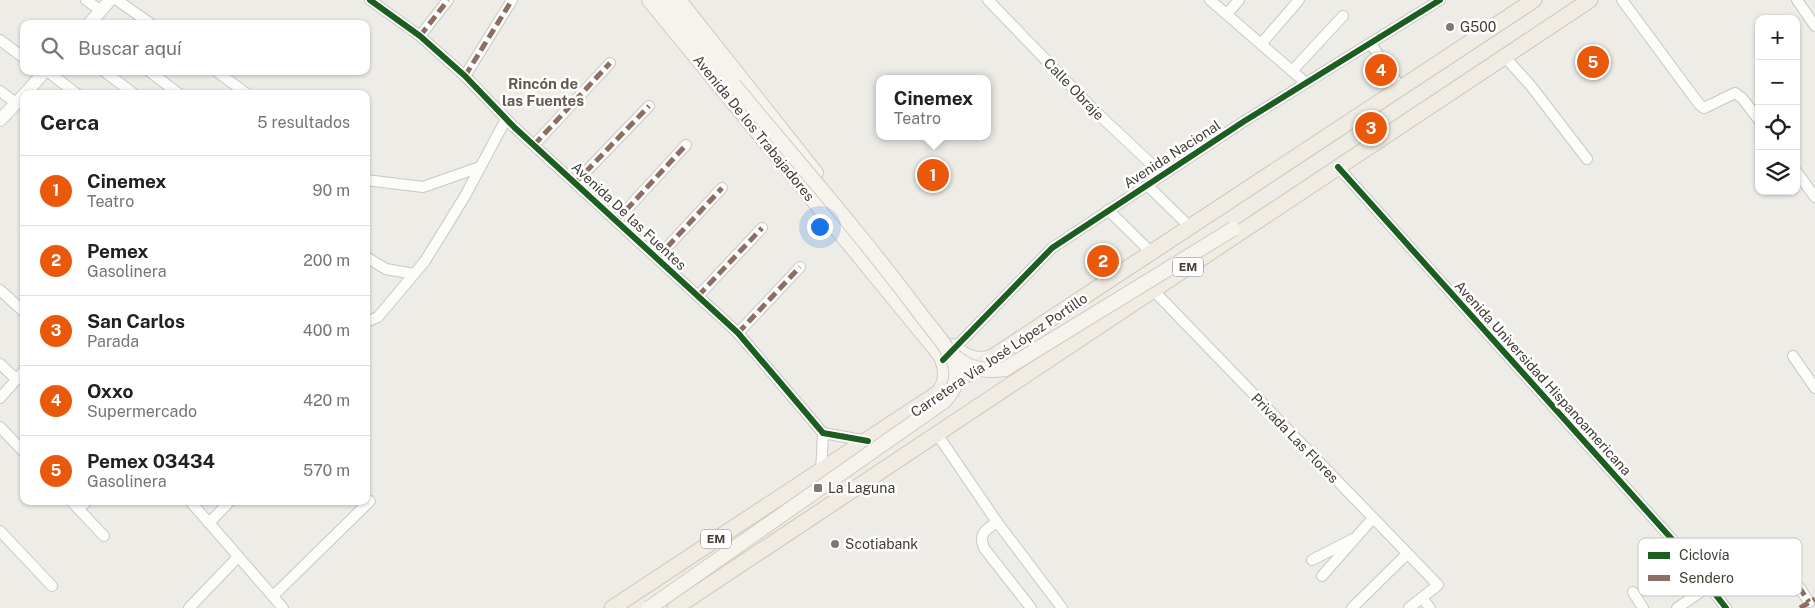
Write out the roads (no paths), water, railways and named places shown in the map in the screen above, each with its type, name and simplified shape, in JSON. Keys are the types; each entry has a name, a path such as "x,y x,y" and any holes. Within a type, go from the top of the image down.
{"main road":[{"name":"Avenida De los Trabajadores","path":"649,0 942,360"},
{"path":"649,608 943,402 952,392 957,374 950,355 899,286 663,0"},
{"name":"Avenida De los Trabajadores","path":"680,0 955,348 966,357 976,359 998,355"},
{"name":"Carretera Vía José López Portillo","path":"612,608 821,472 1534,0"},
{"name":"EM","path":"675,608 801,522 885,470 1590,0"},
{"path":"716,82 765,132 948,350 961,362 975,369 990,371 1005,368 1019,362 1233,229 1308,188"},
{"path":"929,400 943,385 946,374 942,360"}],"street":[{"path":"86,0 101,11"},
{"path":"93,20 110,0"},
{"path":"117,0 145,20"},
{"name":"Avenida De las Fuentes","path":"370,0 420,36 465,76 506,119 575,184 738,333 823,433"},
{"path":"420,36 448,0"},
{"path":"465,76 512,0"},
{"name":"Calle Obraje","path":"988,0 1095,111 1163,175"},
{"path":"1210,0 1306,84"},
{"path":"1227,14 1240,0"},
{"path":"1260,44 1299,0"},
{"name":"Avenida Nacional","path":"942,360 1052,248 1147,185 1440,0"},
{"path":"1622,0 1704,108 1735,93 1742,98 1755,115"},
{"path":"1797,0 1815,26"},
{"path":"1292,71 1343,16"},
{"path":"0,40 20,55"},
{"path":"1371,44 1401,88"},
{"path":"1504,56 1531,86 1587,159"},
{"path":"534,145 610,63"},
{"path":"29,90 42,75"},
{"path":"48,75 71,90"},
{"path":"109,75 129,90"},
{"path":"154,75 174,90"},
{"path":"221,75 242,90"},
{"path":"0,91 20,94"},
{"path":"0,120 20,100"},
{"path":"575,184 649,106"},
{"path":"370,320 378,317 414,274 440,236 506,119"},
{"path":"616,220 686,145"},
{"path":"370,180 423,187 480,166"},
{"name":"Avenida Universidad Hispanoamericana","path":"1338,167 1671,538"},
{"path":"1800,176 1815,197"},
{"path":"1147,185 1190,227"},
{"path":"657,258 722,188"},
{"path":"1108,210 1152,253"},
{"path":"698,296 762,228"},
{"path":"370,259 386,269 414,274"},
{"path":"738,333 800,267"},
{"path":"0,290 20,308"},
{"name":"Privada Las Flores","path":"1154,291 1438,585 1422,598"},
{"path":"1793,356 1815,388"},
{"path":"0,364 20,373"},
{"path":"0,398 20,376"},
{"path":"0,427 20,448"},
{"path":"821,472 823,433 868,441"},
{"path":"937,434 997,522 1062,608"},
{"path":"75,505 104,536"},
{"path":"79,509 83,505"},
{"path":"193,505 283,608"},
{"path":"209,523 226,505"},
{"path":"272,596 366,505"},
{"path":"1322,576 1373,518"},
{"path":"997,522 983,532 981,539 984,548 1031,608"},
{"path":"0,531 52,586"},
{"path":"1312,560 1353,539"},
{"path":"1352,608 1408,554"},
{"path":"189,608 238,557"},
{"path":"1800,608 1812,600 1802,590"},
{"path":"1633,592 1643,608"},
{"path":"1677,608 1694,596"},
{"name":"Avenida Universidad Hispanoamericana","path":"1717,596 1726,608"},
{"path":"1409,608 1422,598 1430,608"}],"place":[{"name":"G500","path":"1450,27"},
{"name":"Pemex 03434","path":"1593,62"},
{"name":"Oxxo","path":"1381,70"},
{"name":"San Carlos","path":"1371,128"},
{"name":"Cinemex","path":"933,175"},
{"name":"Pemex","path":"1103,261"},
{"name":"La Laguna","path":"818,488"},
{"name":"Scotiabank","path":"835,544"}],"district":[{"name":"Rincón de las Fuentes","path":"543,92"}]}
